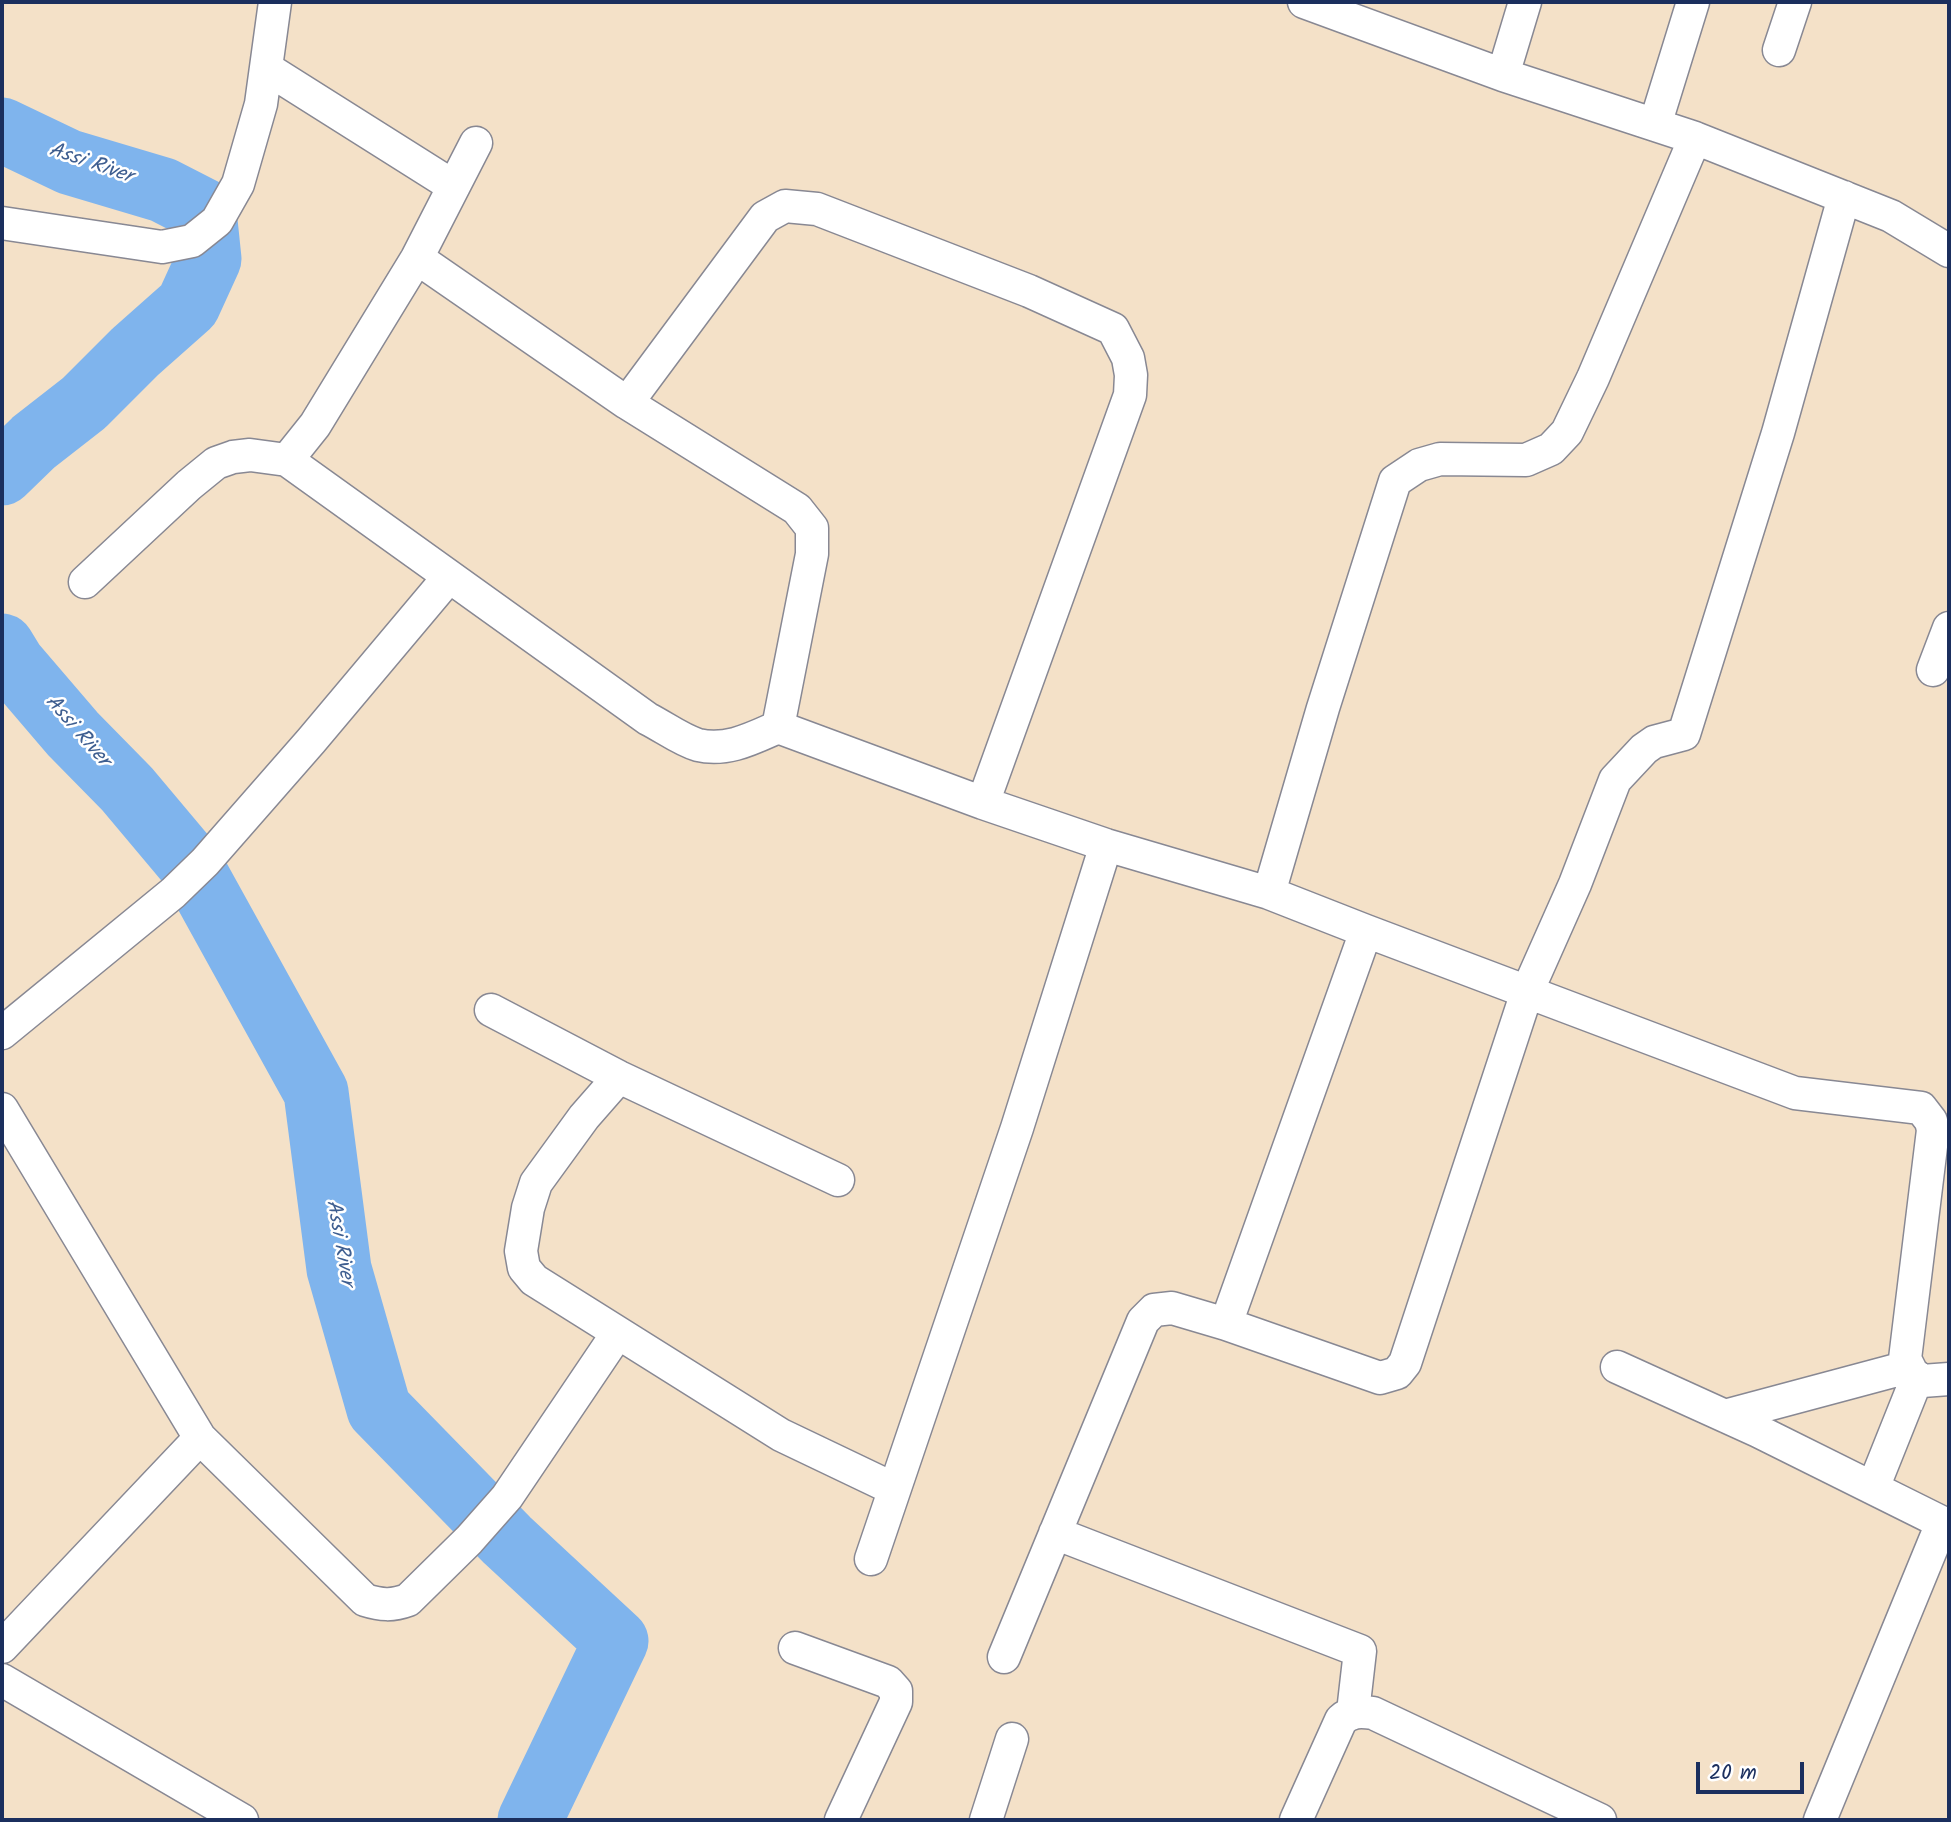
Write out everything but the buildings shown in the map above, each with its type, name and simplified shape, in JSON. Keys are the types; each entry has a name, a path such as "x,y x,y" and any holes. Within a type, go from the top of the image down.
{"street":[{"path":"2,223 162,247 192,241 217,221 238,184 261,104 275,2"},
{"path":"1304,2 1503,75 1695,138 1891,216 1949,251"},
{"path":"1503,75 1525,2"},
{"path":"1655,125 1693,2"},
{"path":"1779,50 1795,2"},
{"path":"266,68 453,187"},
{"path":"1269,893 1323,708 1395,481 1419,466 1440,459 1526,460 1551,449 1567,432 1695,138"},
{"path":"287,460 315,425 417,258 476,143"},
{"path":"1004,1657 1148,1314 1163,1307 1172,1308 1380,1378 1397,1373 1405,1363 1527,992 1575,884 1615,780 1654,742 1684,734 1778,433 1844,197"},
{"path":"627,403 765,218 785,206 817,209 1029,292 1113,329 1128,358 1130,395 983,803"},
{"path":"417,258 627,403 797,509 812,528 813,554 778,727"},
{"path":"85,583 216,463 250,455 287,460 648,719 697,744 720,747 740,743 778,727 983,803 1106,845 1269,893 1795,1093 1914,1106 1927,1113 1933,1130 1905,1359 1912,1373 1922,1381 1949,1379"},
{"path":"2,1033 173,893 205,862 448,578"},
{"path":"1933,670 1949,628"},
{"path":"872,1559 955,1316 1106,845"},
{"path":"1226,1324 1366,932"},
{"path":"491,1010 619,1077 838,1180"},
{"path":"619,1077 584,1117 536,1183 527,1208 521,1251 524,1268 534,1280 780,1435 894,1489"},
{"path":"2,1109 200,1438 365,1600 381,1605 396,1605 408,1600 469,1540 507,1497 618,1334"},
{"path":"1617,1367 1724,1416 1946,1525 1829,1817"},
{"path":"1724,1416 1912,1373"},
{"path":"1872,1488 1912,1373"},
{"path":"2,1647 200,1438"},
{"path":"1055,1533 1360,1651 1353,1712"},
{"path":"794,1648 888,1682 897,1690 896,1702 841,1820"},
{"path":"2,1680 242,1820"},
{"path":"1296,1820 1341,1720 1353,1712 1373,1713 1555,1811 1600,1820"},
{"path":"986,1820 1012,1739"}],"waterway":[{"name":"Assi River","path":"2,130 69,162 163,190 204,211 209,259 188,305 135,352 84,403 34,442 2,473"},
{"name":"Assi River","path":"2,646 13,664 73,734 127,789 190,864 316,1092 339,1269 379,1409 507,1540 616,1641 530,1820"}]}
